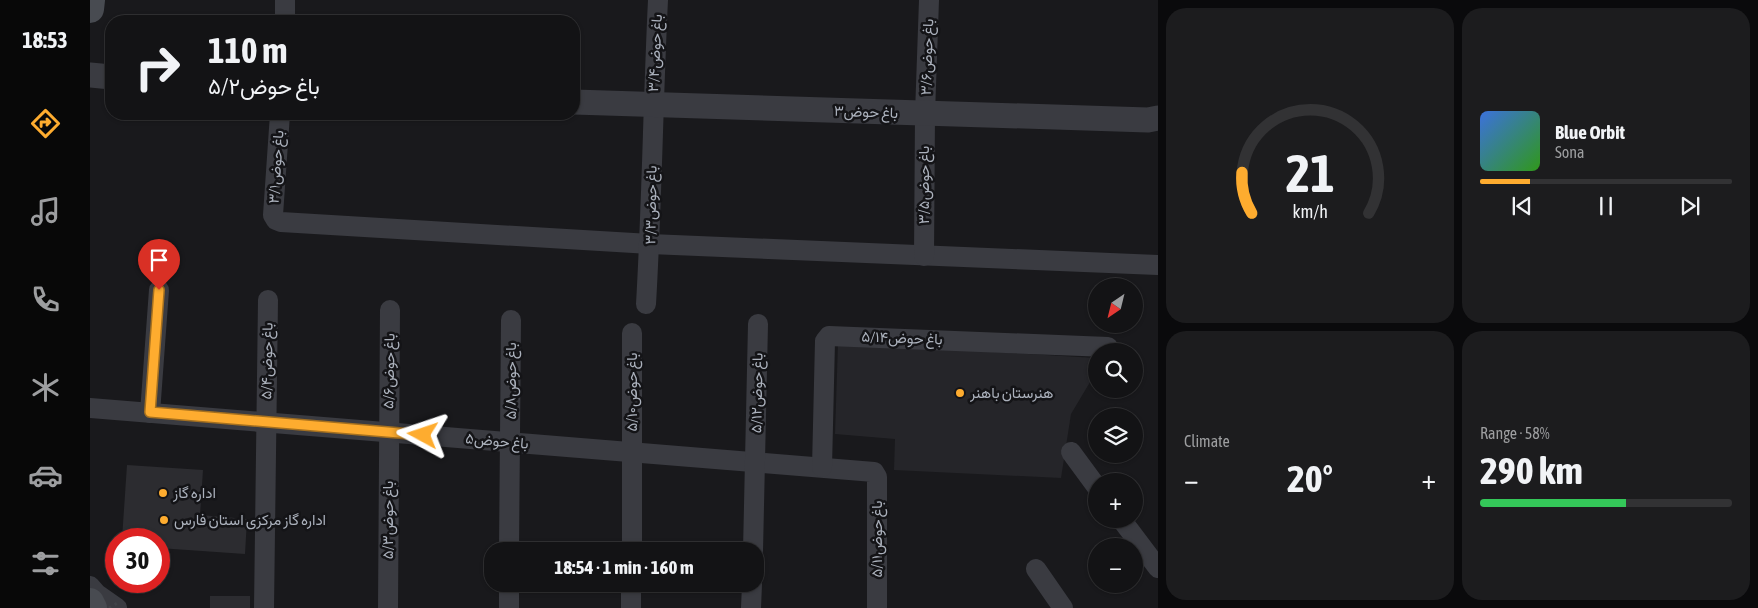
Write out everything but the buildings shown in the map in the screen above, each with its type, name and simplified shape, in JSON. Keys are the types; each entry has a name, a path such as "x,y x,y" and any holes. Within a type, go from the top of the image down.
{"main road":[{"path":"90,9 91,0"},
{"path":"90,602 93,608"}],"street":[{"path":"285,0 285,15"},
{"name":"باغ حوض۳/۴","path":"653,106 658,0"},
{"name":"باغ حوض۳/۶","path":"924,114 929,0"},
{"path":"90,75 105,76"},
{"name":"باغ حوض۳","path":"580,102 924,114 1148,120 1158,118"},
{"name":"باغ حوض۳/۳","path":"646,304 650,244 653,106"},
{"name":"باغ حوض۳/۵","path":"924,114 924,256"},
{"name":"باغ حوض۳/۱","path":"280,120 273,215 276,220 281,222 650,244"},
{"path":"650,244 1158,265"},
{"path":"150,412 159,290"},
{"name":"باغ حوض۵/۴","path":"264,608 268,300"},
{"name":"باغ حوض۵/۶","path":"388,432 390,310"},
{"name":"باغ حوض۵/۸","path":"509,542 511,320"},
{"name":"باغ حوض۵/۱۲","path":"753,542 758,324"},
{"name":"باغ حوض۵/۱۰","path":"632,333 632,542"},
{"name":"باغ حوض۵/۱۴","path":"822,467 825,341 829,336 1088,346"},
{"name":"باغ حوض۵","path":"90,408 874,472"},
{"name":"باغ حوض۵/۳","path":"388,432 388,608"},
{"path":"1071,452 1088,475"},
{"name":"باغ حوض۵/۱۱","path":"874,472 877,477 877,608"},
{"path":"1128,528 1158,568"},
{"path":"1036,569 1063,608"},
{"path":"90,586 97,594 118,605"},
{"path":"509,592 509,608"},
{"path":"631,592 631,608"},
{"path":"751,608 752,592"}],"path":[{"path":"109,608 118,605"}],"shaded area":[{"name":"هنرستان باهنر","path":"838,343 1088,358 1088,385 1071,414 1061,478 894,470 895,439 835,434"}],"place":[{"name":"هنرستان باهنر","path":"960,393"},
{"name":"اداره گاز","path":"163,493"},
{"name":"اداره گاز مرکزی استان فارس","path":"164,520"}],"route":[{"path":"159,290 150,412 423,435"}]}
